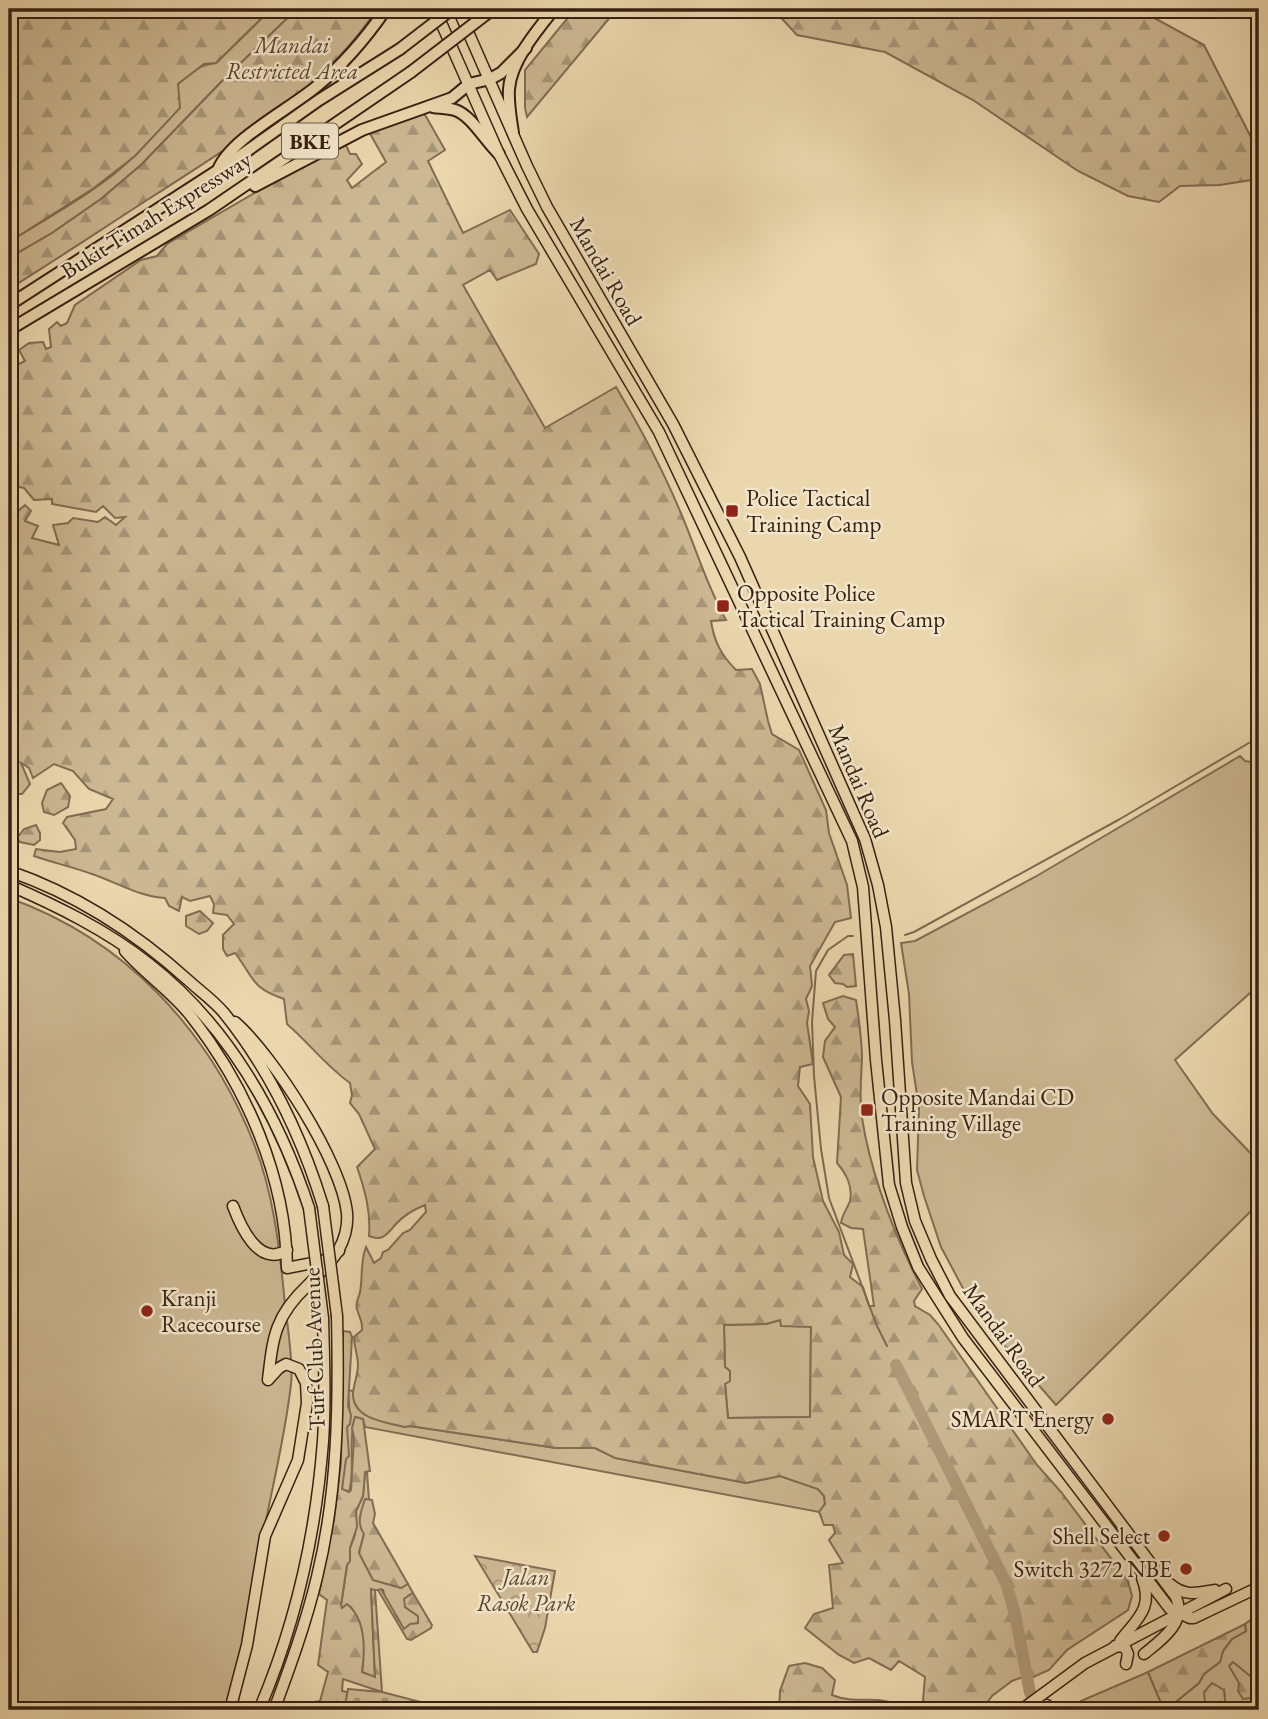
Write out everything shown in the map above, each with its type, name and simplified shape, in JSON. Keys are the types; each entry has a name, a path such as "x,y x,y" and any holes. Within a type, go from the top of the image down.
{"highway":[{"path":"218,170 228,153 289,109 340,67 386,9"},
{"name":"Bukit Timah Expressway","path":"9,305 400,49 452,9"},
{"name":"Bukit Timah Expressway","path":"9,330 209,210 411,72 493,9"},
{"path":"513,133 509,100 513,71 554,9"},
{"path":"209,210 362,130 430,107 458,95 469,84 490,79 501,73 526,48"},
{"path":"430,107 456,110 468,118 485,141 499,154"}],"main road":[{"name":"Mandai Road","path":"435,9 499,154 546,241 659,432 852,841 863,887 889,1185 918,1267 947,1316 1004,1392 1170,1609 1178,1613"},
{"name":"Mandai Road","path":"458,9 547,207 673,424 740,557 865,839 886,927 906,1183 915,1221 950,1296 1158,1571"},
{"path":"546,241 553,232 547,207"},
{"path":"713,547 724,549 726,530"},
{"path":"728,577 725,565 727,556 740,557"},
{"name":"Turf Club Avenue","path":"9,871 60,892 124,929 160,955 223,1012 250,1051 294,1129 311,1168 323,1206 337,1316 339,1394 335,1463 317,1577 297,1646 274,1710"},
{"name":"Turf Club Avenue","path":"9,885 54,905 150,964 212,1025 241,1063 283,1140 309,1208 323,1318 323,1440 317,1498 306,1559 290,1624 259,1710"},
{"path":"118,942 189,1014 214,1047 237,1087 271,1170 282,1211 287,1268 323,1261 339,1251"},
{"path":"223,1012 245,1031 282,1077 325,1151 347,1213 345,1233 339,1251 283,1313 276,1330 268,1380 279,1368 291,1364 299,1369 304,1378 307,1403 298,1460 265,1536 247,1646 230,1710"},
{"path":"876,1060 882,1066 888,1065 892,1063 897,1051"},
{"path":"233,1206 245,1234 254,1245 275,1255 287,1250"},
{"path":"1004,1392 1002,1378 1007,1374"},
{"path":"1116,1646 1139,1618 1147,1600 1146,1587 1138,1567"},
{"path":"1158,1571 1179,1591 1195,1598 1210,1597"},
{"path":"1144,1654 1168,1634 1178,1613 1179,1603 1158,1571"},
{"path":"1178,1613 1194,1618 1259,1587"},
{"path":"1024,1707 1085,1663 1226,1589 1195,1594 1179,1591"},
{"path":"1116,1646 1125,1647 1128,1658 1125,1664"}],"green space":[{"name":"Mandai Restricted Area","path":"9,9 271,9 216,63 204,64 178,84 180,108 135,156 94,188 9,242"},
{"path":"271,9 297,9 224,79 141,165 101,199 52,233 9,258 9,242 91,191 134,156 176,87 200,67 216,63"},
{"name":"Mandai Restricted Area","path":"297,9 377,9 332,64 278,111 218,154 9,289 9,258 52,233 101,199 141,165 224,79"},
{"path":"575,9 617,9 527,117 525,70"},
{"path":"773,9 1138,9 1204,45 1259,153 1259,165 1251,180 1220,185 1180,186 1159,202 1128,196 1078,171 973,100 885,52 797,35"},
{"path":"424,113 445,150 428,161 463,233 510,210 539,254 536,264 497,280 490,270 463,285 545,428 616,387 666,479 726,620 711,621 719,647 736,670 752,669 760,684 772,734 799,750 826,810 829,833 847,885 851,918 835,922 810,966 812,986 806,999 813,1064 800,1067 798,1086 810,1104 813,1157 823,1201 839,1232 844,1255 853,1264 850,1277 863,1287 869,1306 874,1306 863,1229 851,1228 841,1223 851,1191 848,1180 837,1163 841,1097 823,1057 825,1041 835,1027 828,1019 823,1003 843,996 856,1000 862,1052 861,1111 866,1140 886,1206 922,1289 914,1301 915,1306 930,1315 938,1324 1037,1465 1061,1492 1128,1581 1132,1596 1128,1610 1067,1650 1049,1670 1031,1678 1012,1681 992,1696 982,1710 939,1710 923,1701 925,1677 899,1661 891,1670 869,1658 854,1663 839,1655 805,1628 814,1614 833,1608 829,1565 843,1563 829,1540 835,1533 833,1525 824,1525 819,1512 825,1504 824,1496 818,1489 780,1476 746,1483 615,1458 595,1448 556,1448 405,1427 371,1418 358,1409 353,1393 358,1365 354,1337 362,1330 356,1304 360,1294 364,1253 366,1247 374,1263 381,1258 383,1252 410,1230 426,1212 425,1205 402,1218 384,1236 369,1236 367,1201 357,1167 375,1149 359,1114 350,1103 350,1083 287,1024 284,999 259,986 235,953 227,956 223,949 223,935 234,924 227,915 213,913 214,904 210,896 190,901 182,897 179,911 169,906 165,898 137,892 34,856 36,849 60,852 76,849 75,840 63,823 67,817 106,809 113,799 89,789 73,771 54,764 33,778 29,768 21,763 30,784 22,794 14,794 15,802 9,810 9,519 25,505 31,511 25,521 38,526 32,538 59,545 53,525 68,523 73,518 98,522 105,517 116,525 125,517 115,518 103,506 96,512 52,504 52,499 34,500 24,488 10,485 9,357 15,356 19,364 25,361 19,350 29,343 43,342 46,349 51,347 49,329 57,322 61,326 67,323 75,305 141,260 157,256 167,244 344,141 350,154 356,154 362,164 347,180 352,188 386,162 368,130","holes":["780,1320 781,1326 811,1327 810,1417 728,1418 725,1384 730,1381 730,1371 725,1367 724,1325 766,1324"]},
{"path":"1240,756 1251,762 1259,756 1259,985 1175,1060 1213,1114 1259,1162 1259,1203 1056,1405 990,1329 966,1294 941,1247 917,1170 919,1108 912,1062 909,994 901,943 915,941 1035,877"},
{"path":"61,783 70,796 68,807 54,815 44,812 42,803 47,790"},
{"path":"36,825 40,840 34,845 20,842 17,838 24,829"},
{"name":"Kranji Racecourse","path":"9,898 51,916 90,938 126,964 158,994 188,1027 213,1064 236,1103 261,1162 280,1256 292,1375 238,1670 226,1710 9,1710"},
{"path":"200,911 213,923 207,931 199,934 186,926 186,916"},
{"path":"853,954 856,986 847,987 835,983 829,975 844,955"},
{"path":"781,1320 781,1326 811,1326 810,1417 728,1418 725,1383 730,1381 730,1371 725,1367 724,1325 766,1324"},
{"path":"343,1331 350,1332 352,1337 348,1406 351,1415 347,1427 349,1456 346,1459 342,1489 349,1492 351,1490 354,1438 352,1428 355,1417 363,1419 370,1471 365,1472 363,1496 356,1511 357,1527 350,1548 341,1605 342,1608 347,1604 358,1618 364,1645 362,1672 375,1677 371,1589 375,1590 382,1692 343,1679 342,1691 380,1700 356,1710 304,1710 308,1703 320,1701 328,1672 318,1665 327,1600 319,1594 334,1520 341,1463"},
{"path":"348,1390 353,1391 359,1408 364,1413 405,1427 556,1448 595,1448 616,1458 746,1483 780,1476 818,1489 824,1496 825,1504 819,1512 365,1427 363,1419 356,1417 352,1435 349,1492 342,1489 347,1426 350,1424"},
{"path":"365,1472 369,1500 366,1499 364,1534 359,1553 373,1580 401,1588 408,1584 413,1593 408,1596 405,1607 418,1616 418,1623 404,1630 385,1599 383,1590 371,1590 375,1678 362,1672 361,1631 351,1607 342,1608 341,1605 350,1548 355,1535 356,1511 363,1496"},
{"path":"365,1499 372,1500 375,1514 373,1523 408,1584 401,1588 373,1580 359,1553 364,1534 360,1517"},
{"name":"Jalan Rasok Park","path":"475,1556 555,1571 545,1628 537,1652 533,1652"},
{"path":"381,1589 404,1629 410,1624 418,1623 418,1616 405,1607 404,1599 413,1593 432,1625 431,1628 411,1640 407,1639 378,1590"},
{"path":"1259,1614 1259,1695 1241,1710 1226,1710 1224,1690 1206,1710 1163,1710 1199,1683 1204,1674 1220,1662 1223,1651 1232,1639 1246,1631 1245,1624"},
{"path":"1245,1624 1246,1631 1232,1639 1223,1651 1220,1662 1204,1674 1199,1683 1172,1705 1161,1703 1148,1672"},
{"path":"1233,1662 1255,1680 1256,1691 1251,1698 1243,1699 1238,1691 1239,1683 1229,1666"},
{"path":"805,1663 822,1668 835,1680 832,1695 879,1700 907,1710 779,1710 780,1691 789,1666"},
{"path":"1148,1672 1161,1703 1152,1710 1086,1710 1081,1701"},
{"path":"1212,1683 1224,1690 1226,1710 1206,1710 1209,1706 1205,1702 1204,1692"},
{"path":"348,1689 382,1692 421,1702 426,1710 344,1710"}],"waterway":[{"path":"905,935 1120,819 1259,737"},
{"path":"853,936 848,936 828,950 816,971 812,1022 814,1076 829,1198 887,1346"},
{"path":"896,1365 1006,1583 1015,1614 1030,1693"},
{"path":"1156,1710 1165,1703"}],"place":[{"name":"Police Tactical Training Camp","path":"732,511"},
{"name":"Opposite Police Tactical Training Camp","path":"723,606"},
{"name":"Opposite Mandai CD Training Village","path":"867,1110"},
{"name":"Kranji Racecourse","path":"147,1311"},
{"name":"SMART Energy","path":"1108,1419"},
{"name":"Shell Select","path":"1164,1536"},
{"name":"Switch 3272 NBE","path":"1186,1569"}]}
